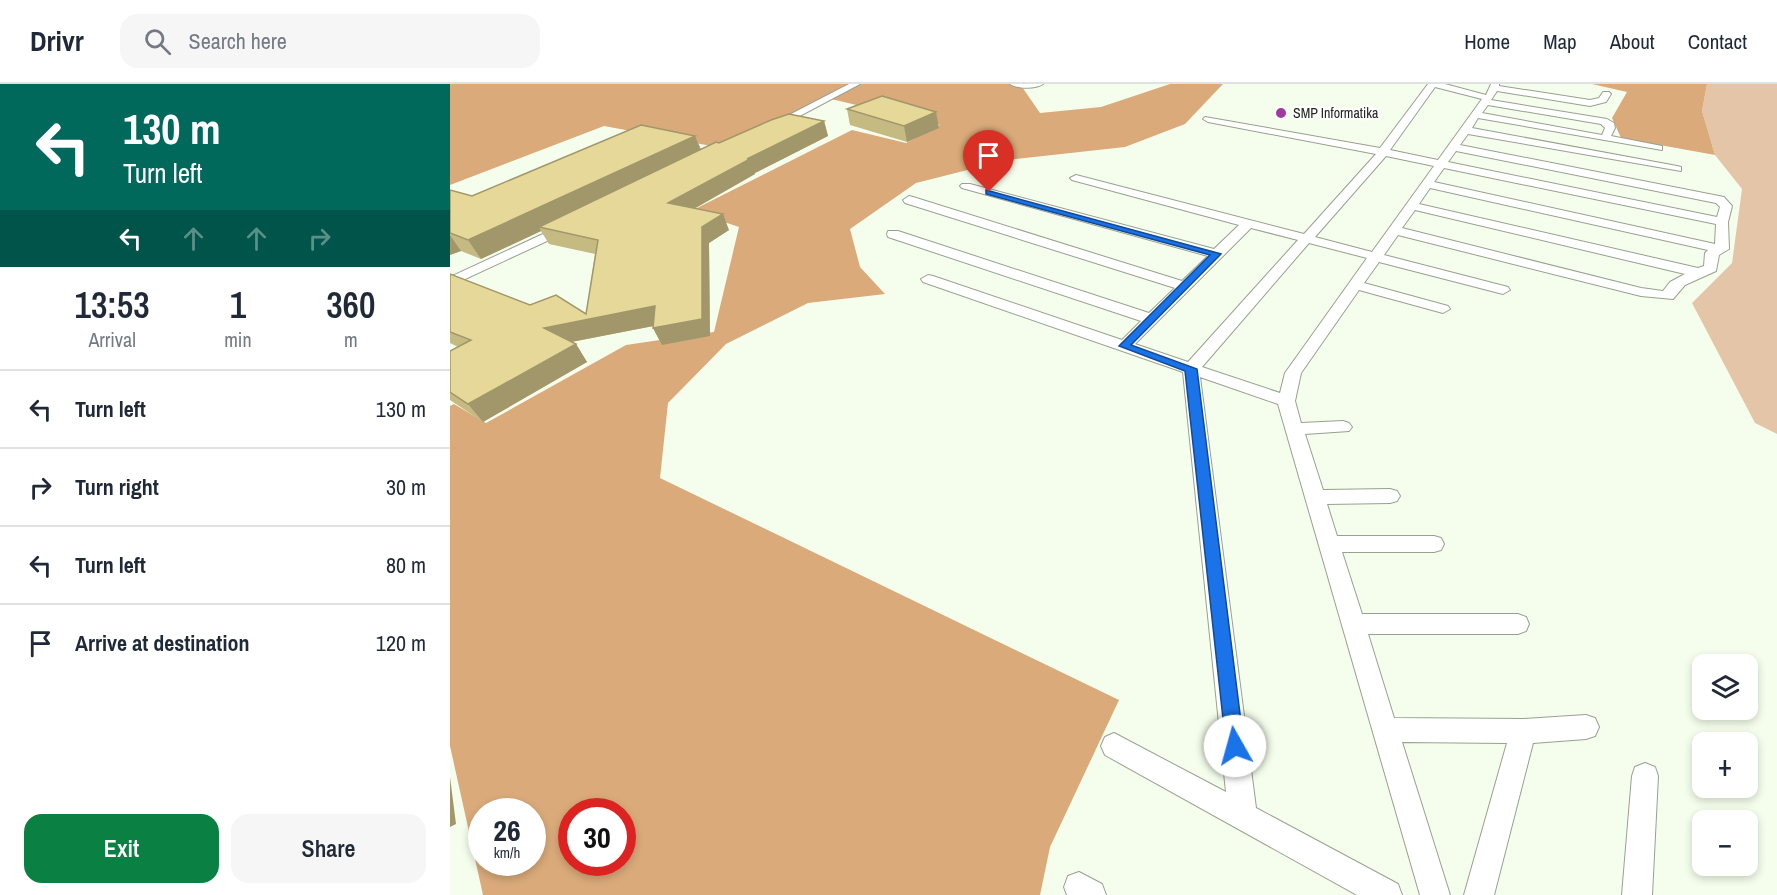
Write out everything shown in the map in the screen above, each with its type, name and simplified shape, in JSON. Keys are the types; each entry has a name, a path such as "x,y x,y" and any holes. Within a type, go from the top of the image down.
{"street":[{"path":"757,134 856,84"},
{"path":"1014,84 1040,84"},
{"path":"1244,817 1191,369 1383,152 1434,84 1677,169"},
{"path":"1541,95 1547,84"},
{"path":"1435,895 1286,401 1293,373 1484,103 1541,95 1590,103 1603,100 1606,94"},
{"path":"1484,103 1605,139 1658,148"},
{"path":"1484,103 1603,121 1609,123 1610,128 1605,139"},
{"path":"1208,119 1383,152 1722,222"},
{"path":"1453,147 1720,200 1726,206 1722,222 1722,249"},
{"path":"1076,178 1503,290"},
{"path":"1427,184 1722,249"},
{"path":"966,186 1217,254"},
{"path":"909,200 1184,286"},
{"path":"1412,206 1700,273"},
{"path":"450,282 584,219"},
{"path":"1124,346 1248,223"},
{"path":"1395,230 1656,295 1668,296 1670,290 1681,280 1711,268 1712,253 1722,249"},
{"path":"893,234 1151,319"},
{"path":"928,279 1286,401"},
{"path":"1356,285 1443,309"},
{"path":"1295,429 1343,427"},
{"path":"1316,497 1390,496"},
{"path":"1329,544 1434,544"},
{"path":"1355,624 1518,624"},
{"path":"1384,730 1523,731 1586,727"},
{"path":"1479,895 1523,731"},
{"path":"1114,746 1387,895"},
{"path":"1637,895 1645,776"}],"shaded area":[{"path":"450,84 1020,84 1040,113 1101,107 1170,84 1223,84 1185,124 1125,147 1007,160 916,183 850,229 860,267 885,294 808,303 726,344 668,403 660,478 1119,700 1050,847 1040,895 483,895 479,876 546,876 546,798 468,798 468,827 450,746 450,406 454,404 486,423 626,345 714,332 739,227 691,211 852,130 906,143 940,125 827,98 722,148 604,126 450,185"},
{"path":"1592,84 1707,84 1702,111 1715,155 1621,138 1612,118 1627,92"},
{"path":"1707,84 1777,84 1777,434 1755,423 1692,303 1732,263 1742,189 1715,155 1702,111"}],"building":[{"path":"882,96 936,112 904,126 847,109"},
{"path":"789,114 824,121 747,159 750,159 668,203 723,214 702,227 702,319 653,328 655,306 544,328 576,344 468,404 450,392 450,351 471,340 450,332 450,274 530,305 556,295 586,314 598,240 539,227 716,142 719,143"},
{"path":"641,125 695,136 468,240 450,233 450,190 472,196"}],"place":[{"name":"SMP Informatika","path":"1281,113"}],"route":[{"path":"989,192 1217,254 1124,346 1191,369 1235,746"}]}
